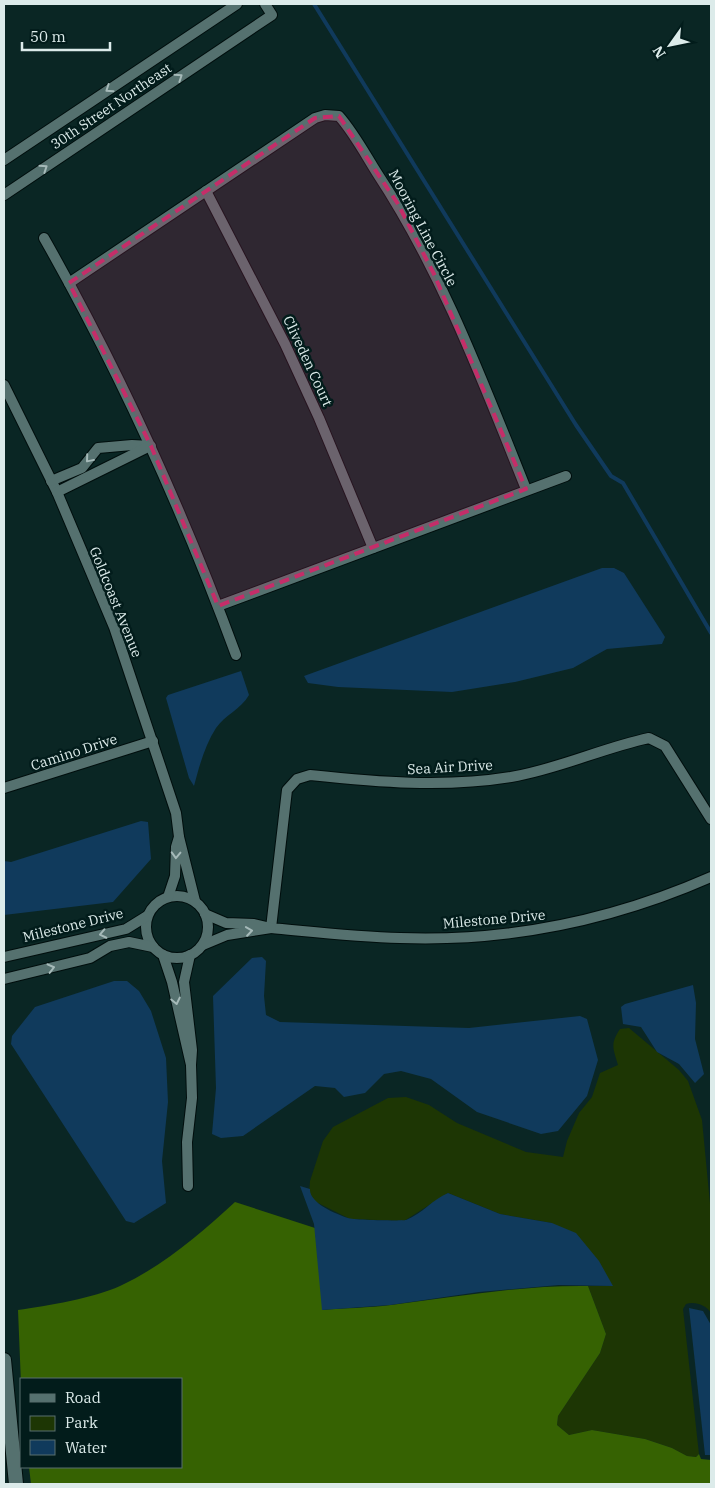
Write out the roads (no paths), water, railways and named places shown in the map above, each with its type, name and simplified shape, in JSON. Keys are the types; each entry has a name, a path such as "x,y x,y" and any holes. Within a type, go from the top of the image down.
{"main road":[{"path":"4,1360 16,1484"}],"street":[{"name":"30th Street Northeast","path":"4,160 237,4"},
{"name":"30th Street Northeast","path":"4,195 272,15 265,4"},
{"name":"Mooring Line Circle","path":"70,283 315,118 325,114 339,116 398,204 434,274 486,390 526,489"},
{"name":"Cliveden Court","path":"206,191 285,344 319,418 372,548"},
{"path":"44,238 111,361 176,502 236,655"},
{"name":"Goldcoast Avenue","path":"4,385 57,492 114,627 176,813 179,838 195,901"},
{"path":"51,481 82,468 98,448 132,445 150,446"},
{"path":"57,492 150,446"},
{"path":"218,606 526,489 566,476"},
{"name":"Sea Air Drive","path":"271,928 287,790 297,779 310,775 394,783 461,782 503,778 564,765 631,742 649,738 665,746 711,819"},
{"name":"Camino Drive","path":"4,788 153,741"},
{"name":"Goldcoast Avenue","path":"168,897 175,876 176,847 179,838"},
{"name":"Milestone Drive","path":"205,914 226,922 254,924 271,928 400,938 463,938 530,932 601,918 677,892 711,877"},
{"path":"4,979 90,958 110,946 129,942 153,947 163,954 174,958 190,956 203,945 208,930 205,914 195,901 180,896 168,897 157,903 148,916 146,932 153,947"},
{"name":"Milestone Drive","path":"4,957 126,929 148,916"},
{"name":"Milestone Drive","path":"203,945 227,935 271,928"},
{"path":"163,954 172,982 191,1065"},
{"path":"188,1186 187,1142 192,1098 192,1050 184,982 190,956"}],"water":[{"path":"602,568 614,568 624,573 665,637 662,644 607,649 573,668 515,682 452,692 338,687 308,683 304,676"},
{"path":"241,671 249,695 216,728 200,764 194,786 189,778 166,698 168,695"},
{"path":"141,821 148,822 151,859 113,902 4,915 4,861 11,862"},
{"path":"262,957 266,961 264,996 266,1015 280,1022 469,1028 580,1016 587,1019 598,1060 587,1096 558,1131 541,1134 477,1112 431,1079 401,1071 384,1074 365,1093 344,1097 335,1088 315,1086 243,1136 221,1138 212,1134 216,1088 213,996 252,958"},
{"path":"114,981 127,981 139,991 151,1011 166,1058 168,1102 162,1161 166,1203 134,1223 126,1221 11,1044 12,1036 35,1007"},
{"path":"693,985 696,1003 695,1039 704,1074 695,1083 679,1064 657,1052 641,1027 623,1024 621,1007 625,1004"},
{"path":"300,1186 310,1189 314,1199 324,1207 351,1219 406,1220 448,1193 500,1214 552,1223 576,1233 599,1261 613,1286 559,1285 479,1292 390,1305 322,1310 314,1224"},
{"path":"689,1308 703,1311 711,1325 711,1455 705,1455"}],"waterway":[{"path":"314,4 576,425 611,476 623,483 711,633"}]}
